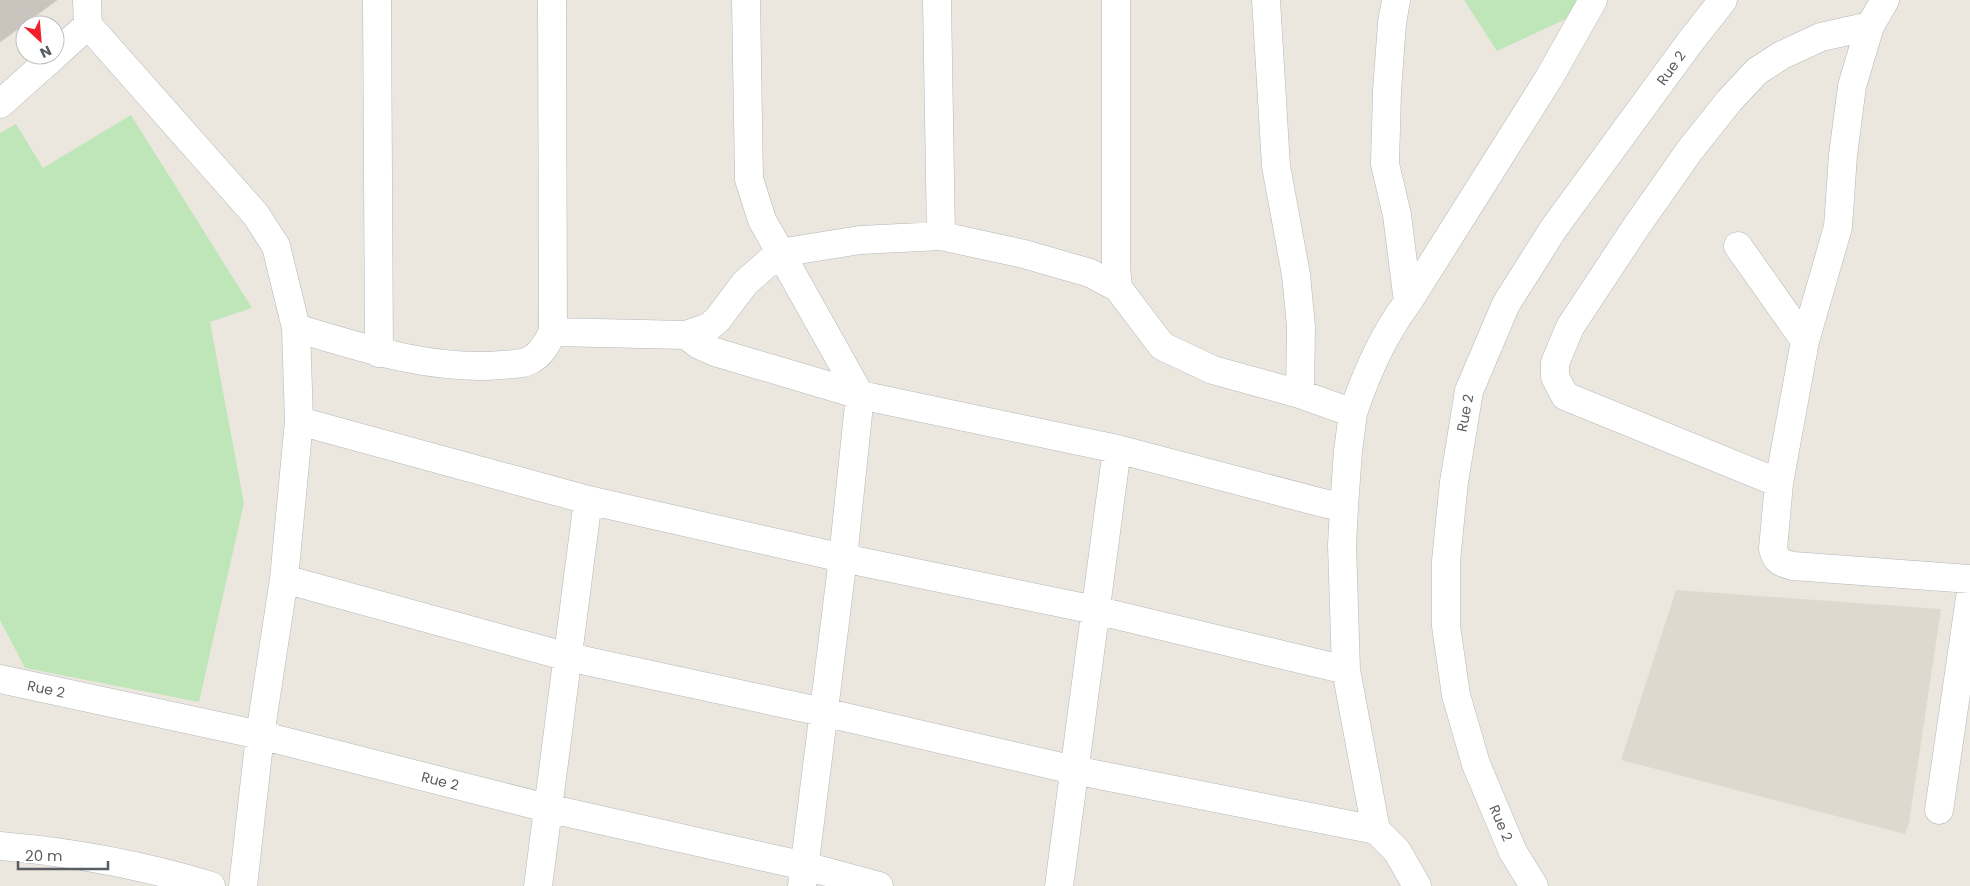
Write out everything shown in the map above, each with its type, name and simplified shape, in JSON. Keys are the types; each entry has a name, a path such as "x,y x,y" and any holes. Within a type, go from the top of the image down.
{"street":[{"path":"377,0 379,353"},
{"path":"296,328 379,353 479,367 525,363 541,352 553,332 552,0"},
{"path":"746,0 749,179 762,220 860,395 843,558 804,876"},
{"path":"937,0 941,236"},
{"path":"1116,0 1116,267 1118,288"},
{"path":"1266,0 1276,166 1296,275 1301,326 1300,394"},
{"path":"1396,0 1392,23 1387,91 1385,164 1397,215 1408,302"},
{"path":"1376,830 1346,670 1342,545 1348,452 1353,413 1367,372 1397,316 1408,302 1549,78 1593,0"},
{"name":"Rue 2","path":"1534,886 1513,852 1476,764 1456,695 1447,634 1447,552 1454,482 1469,391 1506,304 1554,228 1690,42 1723,0"},
{"path":"1885,0 1870,26 1852,86 1843,155 1838,227 1805,341 1779,483 1773,549 1775,558 1781,563 1793,566 1970,579"},
{"path":"65,42 88,12 256,215 276,246 296,328 299,421 284,579 260,735 243,886"},
{"path":"1779,483 1565,396 1556,377 1555,363 1570,327 1636,227 1690,150 1729,101 1757,71 1782,54 1821,37 1870,26"},
{"path":"0,104 44,65"},
{"path":"553,332 686,335 708,327 718,319 745,283 780,253 860,240 941,236 1034,256 1090,274 1118,288 1162,346 1213,370 1300,394 1353,413"},
{"path":"1738,246 1805,341"},
{"path":"686,335 699,345 715,352 860,395 1117,449 1313,501 1344,507"},
{"path":"299,421 588,500 843,558 1095,610 1346,670"},
{"path":"1059,886 1117,449"},
{"path":"538,886 588,500"},
{"path":"284,579 568,657 823,712 1074,770 1376,830 1397,851 1417,886"},
{"path":"1939,810 1970,598"},
{"name":"Rue 2","path":"0,680 260,735 804,876 879,886"},
{"path":"0,846 99,859 183,877 211,886"}],"shaded area":[{"path":"1676,590 1941,609 1909,823 1905,834 1621,760"}],"green space":[{"path":"1464,0 1595,0 1564,20 1497,51"},
{"path":"131,115 252,308 210,322 244,503 199,702 25,668 0,620 0,133 16,124 43,168"}],"building":[{"path":"0,0 57,0 37,15 15,15 15,31 0,42"}]}
